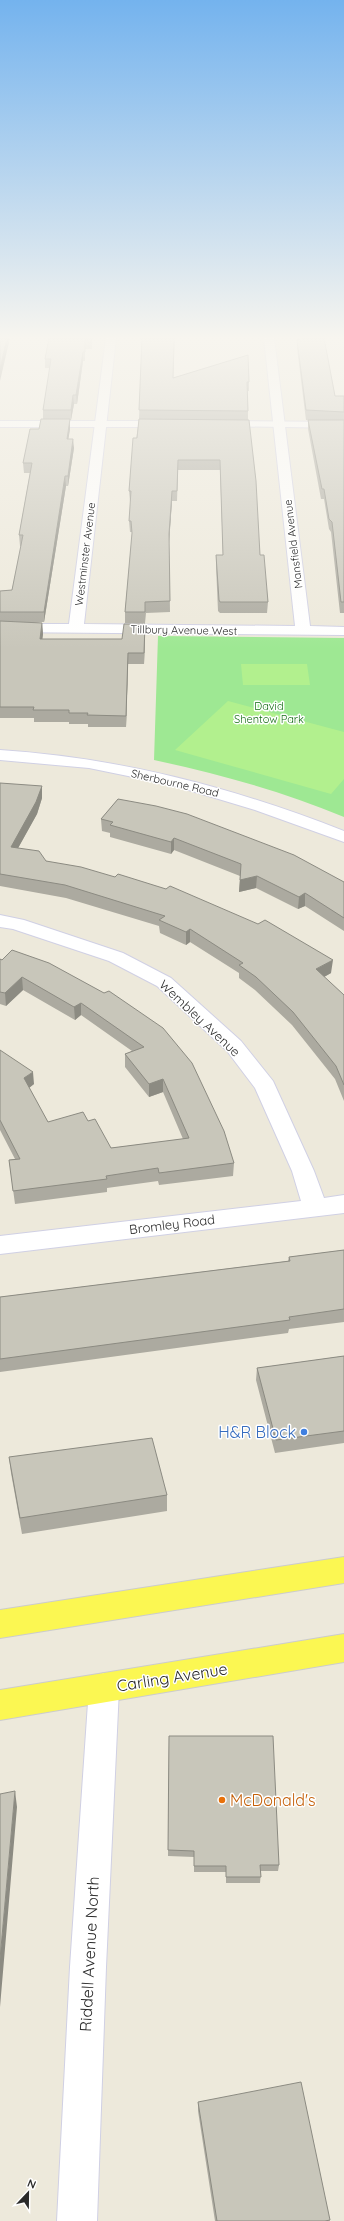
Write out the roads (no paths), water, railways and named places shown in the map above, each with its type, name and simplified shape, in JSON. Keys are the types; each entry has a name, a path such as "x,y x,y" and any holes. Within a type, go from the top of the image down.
{"main road":[{"path":"0,1624 344,1570"},
{"name":"Carling Avenue","path":"0,1705 344,1648"}],"street":[{"name":"Westminster Avenue","path":"76,628 99,442"},
{"name":"Mansfield Avenue","path":"281,442 303,631"},
{"name":"Tillbury Avenue West","path":"0,628 344,631"},
{"name":"Sherbourne Road","path":"0,755 64,761 181,782 247,801 344,837"},
{"name":"Wembley Avenue","path":"0,921 17,924 116,957 164,982 234,1046 265,1086 303,1171 315,1207"},
{"name":"Bromley Road","path":"0,1245 344,1204"},
{"name":"Riddell Avenue North","path":"76,2221 104,1688"}],"place":[{"name":"H&R Block","path":"304,1432"},
{"name":"McDonald's","path":"222,1800"}],"park label":[{"name":"David Shentow Park","path":"269,712"}]}
